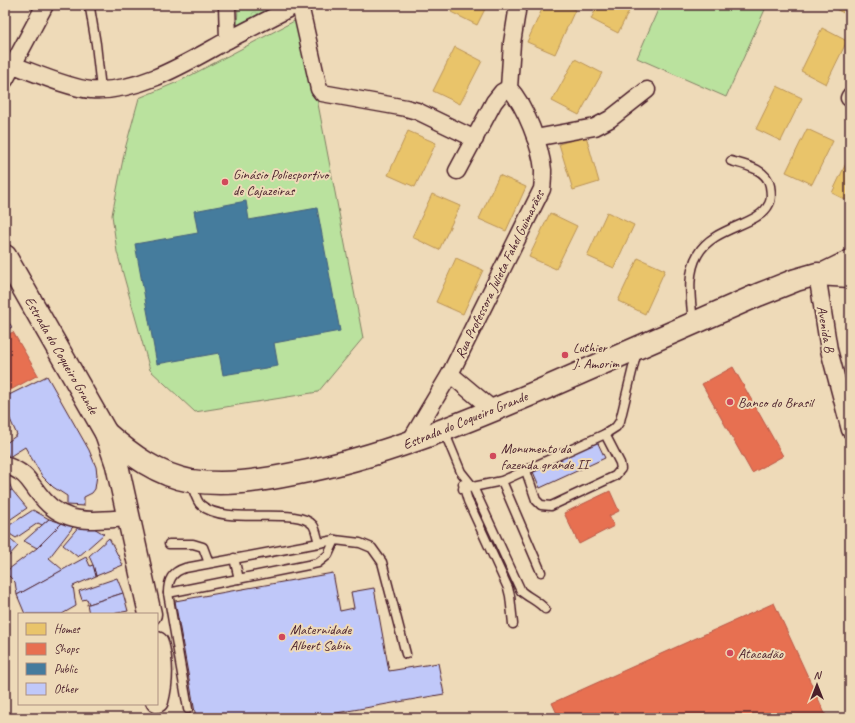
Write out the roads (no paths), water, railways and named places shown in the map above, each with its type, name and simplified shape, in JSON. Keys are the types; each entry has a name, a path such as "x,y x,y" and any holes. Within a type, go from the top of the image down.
{"main road":[{"name":"Estrada do Coqueiro Grande","path":"5,256 106,433 117,465 150,613"},
{"name":"Estrada do Coqueiro Grande","path":"106,433 125,450 143,462 165,473 190,480 229,483 265,480 338,465 409,443 487,416 568,382 638,348 776,287 817,274"},
{"path":"817,274 850,276"},
{"path":"158,650 161,671 158,697"},
{"path":"149,718 156,705"}],"street":[{"path":"5,80 45,5"},
{"path":"227,5 228,40"},
{"path":"13,65 73,86 91,90 120,88 178,68 296,5"},
{"path":"300,5 319,89 322,93 406,108 474,139"},
{"path":"457,171 494,102 502,92 509,88 512,43 518,5"},
{"name":"Rua Professora Julieta Fahel Guimarães","path":"409,443 450,374 542,188 543,170 535,138 530,123 518,100 509,88"},
{"path":"535,138 595,127 610,119 647,90"},
{"path":"817,274 850,258"},
{"name":"Avenida B","path":"817,274 829,350 850,430"},
{"path":"450,374 487,416"},
{"path":"5,465 18,469 28,478 45,501 60,514 74,519 98,520 128,518"}],"lane":[{"path":"89,6 96,44 101,89"},
{"path":"694,323 691,298 691,281 693,266 698,254 705,244 717,235 765,211 770,203 771,193 769,183 763,174 754,168 731,161"},
{"path":"463,489 502,481 605,434 616,427 620,421 638,348"},
{"path":"443,430 461,472 473,487 521,591 541,604 545,609"},
{"path":"526,471 536,500 541,506 551,506 615,476 621,469 620,463 605,434"},
{"path":"461,472 463,489 508,588 513,624"},
{"path":"190,480 200,504 211,511 224,515 293,517 307,520 314,526 319,542"},
{"path":"502,481 541,572"},
{"path":"168,592 318,563 328,555 335,540"},
{"path":"188,709 168,592 170,579 178,570 319,542 335,540 360,542 372,548 382,562 406,654"},
{"path":"169,544 193,544 203,547 209,564"},
{"path":"234,558 240,579"}],"place":[{"name":"Ginásio Poliesportivo de Cajazeiras","path":"225,182"},
{"name":"Luthier J. Amorim","path":"565,355"},
{"name":"Banco do Brasil","path":"730,402"},
{"name":"Monumento da fazenda grande II","path":"493,456"},
{"name":"Maternidade Albert Sabin","path":"282,637"},
{"name":"Atacadão","path":"730,653"}]}
